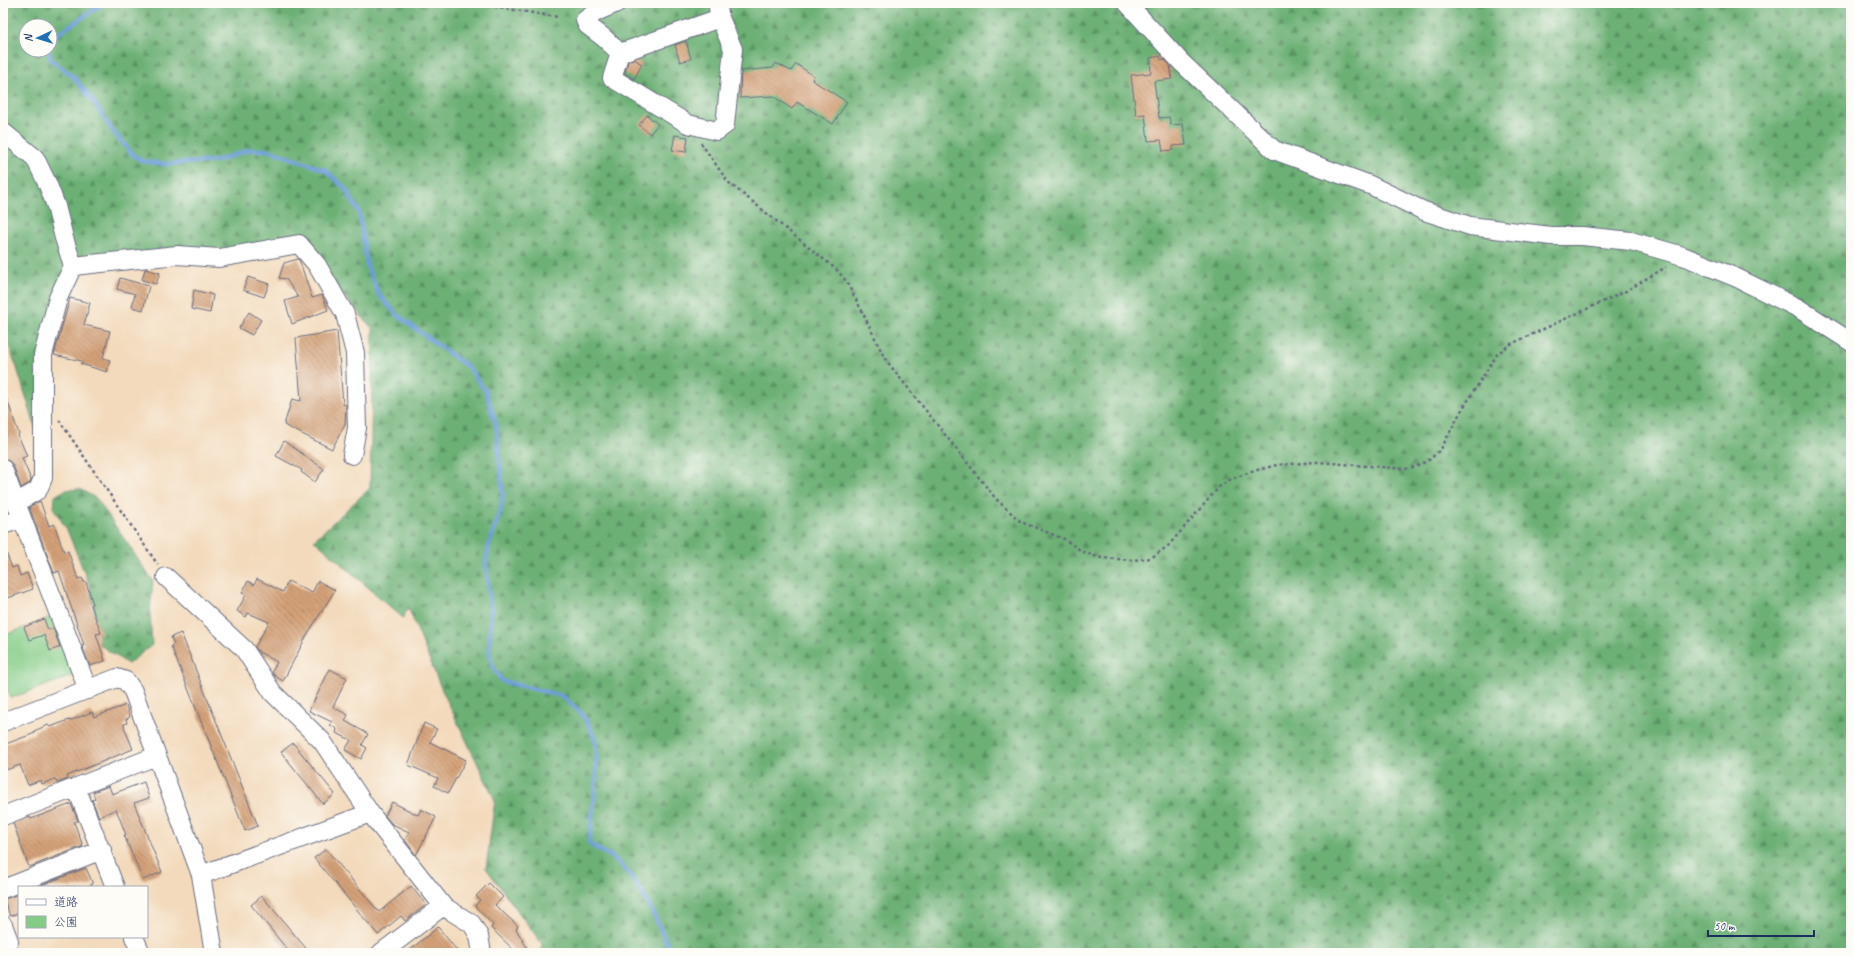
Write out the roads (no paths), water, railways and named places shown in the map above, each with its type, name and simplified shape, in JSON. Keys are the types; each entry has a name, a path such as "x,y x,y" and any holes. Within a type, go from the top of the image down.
{"street":[{"path":"617,3 596,12 585,20 587,25 603,37 620,53"},
{"path":"1128,3 1181,62 1274,150 1370,184 1424,211 1470,226 1551,236 1582,236 1632,241 1683,256 1737,278 1798,308 1851,342"},
{"path":"718,11 733,49 725,125 717,131 688,124 612,78 620,53 718,11"},
{"path":"3,132 35,158 56,206 73,266 58,298 43,355 43,478 38,490 3,526"},
{"path":"73,266 94,265 177,255 219,258 299,244 317,265 346,314 355,353 357,428 352,455"},
{"path":"3,469 88,690"},
{"path":"166,577 244,649 273,693 322,741 370,813 442,906 472,924 479,936 482,953"},
{"path":"5,716 88,690 117,678 126,681 134,691 156,756 201,875 214,953"},
{"path":"3,816 156,756"},
{"path":"76,787 102,850 115,886"},
{"path":"201,875 370,813"},
{"path":"3,889 102,850"},
{"path":"381,953 442,906"},
{"path":"3,925 9,941 3,945"},
{"path":"134,938 141,953"}],"waterway":[{"path":"58,34 104,3"},
{"path":"50,58 73,76 95,104 111,129 132,154 142,161 164,164 217,161 248,150 268,150 325,170 345,188 359,212 367,266 379,295 397,315 468,367 486,392 496,425 503,494 501,509 489,544 486,563 491,614 489,652 493,668 502,681 562,696 581,713 591,729 596,746 596,781 589,843 614,858 634,881 648,904 671,953"}]}
